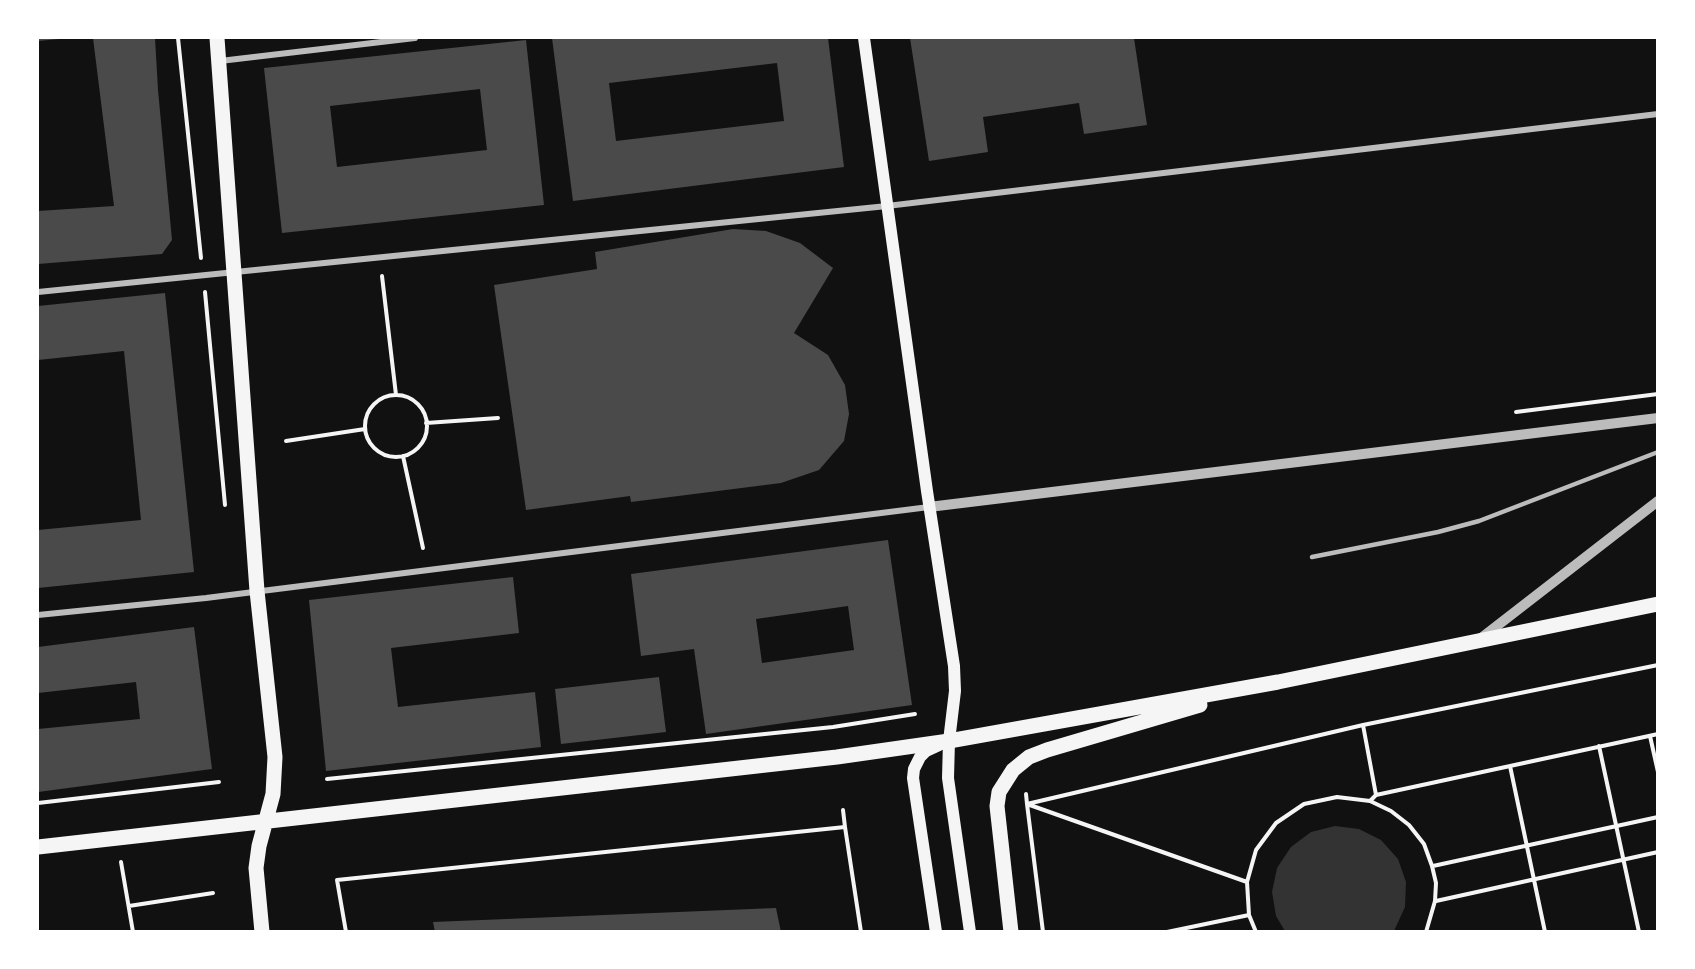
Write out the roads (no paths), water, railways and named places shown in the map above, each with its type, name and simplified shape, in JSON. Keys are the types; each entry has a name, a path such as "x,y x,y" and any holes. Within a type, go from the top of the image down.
{"main road":[{"path":"217,38 257,591 275,757 275,780 271,807 258,855 257,888 262,932"},
{"path":"864,38 929,507 954,666 948,778 970,932"},
{"path":"38,847 837,757 949,741 1278,682 1658,604"},
{"path":"1011,932 997,806 999,792 1013,770 1029,757 1047,750 1278,682"},
{"path":"936,932 915,796 914,769 920,757 927,751 949,741"}],"street":[{"path":"219,61 415,38"},
{"path":"38,292 887,206 1658,114"},
{"path":"38,615 257,591 1658,418"},
{"path":"1477,641 1658,501"}],"lane":[{"path":"1312,557 1438,532 1479,520 1658,452"}]}
